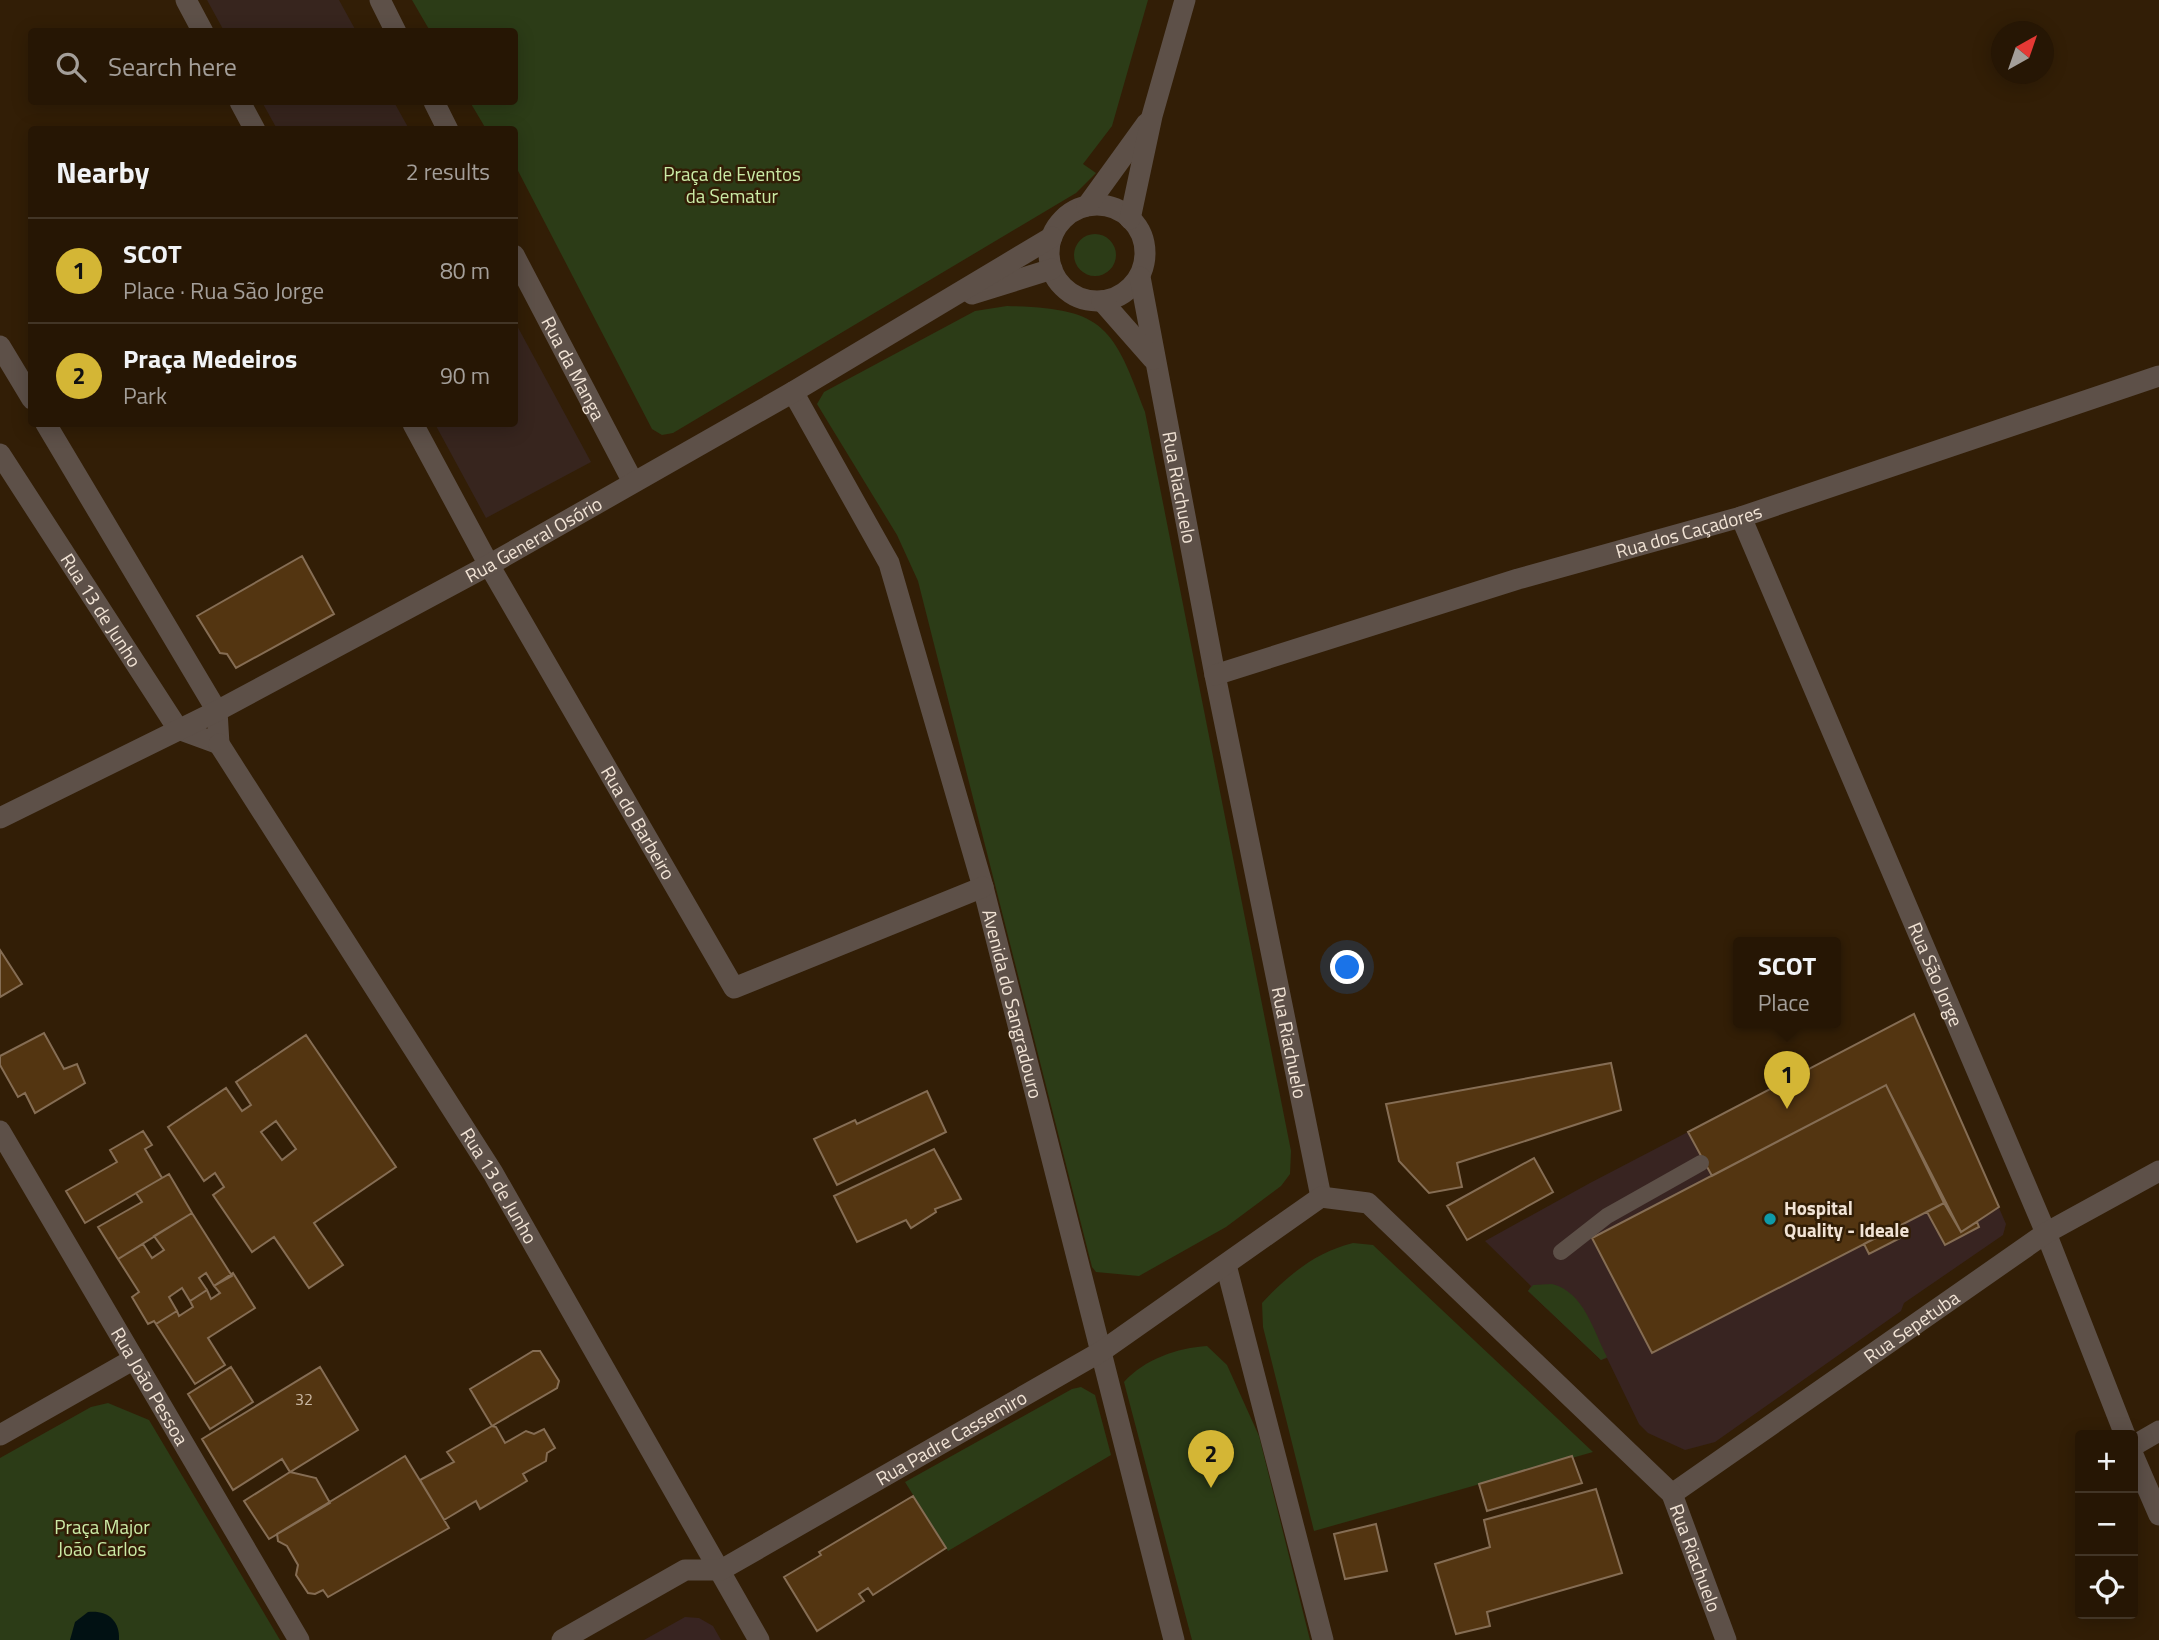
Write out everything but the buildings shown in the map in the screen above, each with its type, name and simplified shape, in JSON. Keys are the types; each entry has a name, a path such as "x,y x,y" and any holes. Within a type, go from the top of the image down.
{"street":[{"path":"186,0 200,28"},
{"path":"380,0 394,28"},
{"path":"1130,219 1152,116 1185,0"},
{"path":"242,105 253,126"},
{"path":"436,105 447,126"},
{"path":"1087,206 1152,116"},
{"path":"1087,206 1118,210 1130,219 1140,231 1145,246 1145,262 1140,276 1117,298 1086,300 1071,294 1060,283 1052,269 1049,253 1052,237 1060,223 1073,212 1087,206"},
{"name":"Rua General Osório","path":"0,818 218,711 489,565 793,392 1052,237"},
{"name":"Rua da Manga","path":"518,263 633,482"},
{"path":"940,304 1052,269"},
{"name":"Rua Riachuelo","path":"1140,276 1214,675 1321,1197 1368,1203 1672,1494 1726,1640"},
{"path":"1102,301 1155,360"},
{"path":"0,346 28,392"},
{"name":"Rua dos Caçadores","path":"1214,675 1518,579 1741,517 2159,376"},
{"name":"Avenida do Sangradouro","path":"793,392 890,564 983,887 1174,1640"},
{"path":"48,427 218,711 219,744 178,729"},
{"name":"Rua do Barbeiro","path":"415,427 489,565 733,988 983,887"},
{"name":"Rua 13 de Junho","path":"0,454 178,729"},
{"name":"Rua São Jorge","path":"1741,517 2046,1233 2123,1430"},
{"name":"Rua 13 de Junho","path":"219,744 493,1173 759,1640"},
{"name":"Rua João Pessoa","path":"0,1131 299,1640"},
{"name":"Rua Sepetuba","path":"1672,1494 2046,1233 2159,1171"},
{"name":"Rua Padre Cassemiro","path":"562,1640 685,1570 721,1570 1102,1351 1321,1197"},
{"path":"1226,1265 1323,1640"},
{"path":"0,1435 134,1359"},
{"path":"2138,1443 2159,1431"},
{"path":"2138,1467 2159,1515"}],"lane":[{"path":"1561,1252 1607,1216 1701,1163"}],"shaded area":[{"path":"207,0 339,0 354,28 222,28"},
{"path":"264,105 396,105 407,126 275,126"},
{"path":"518,328 591,462 486,518 437,427 518,427"},
{"path":"1914,1014 2006,1224 2003,1235 1904,1303 1901,1311 1715,1442 1685,1450 1648,1433 1639,1424 1607,1358 1601,1360 1528,1291 1531,1286 1485,1241 1590,1183"},
{"path":"88,1612 101,1613 111,1618 117,1627 119,1640 70,1640 75,1622"},
{"path":"685,1617 699,1618 713,1626 721,1640 644,1640"}],"green space":[{"name":"Praça de Eventos da Sematur","path":"412,0 1148,0 1112,126 1083,164 1096,173 1076,193 673,433 662,435 652,429 518,171 518,126 484,126 472,105 518,105 518,28 428,28"},
{"path":"1095,234 1110,240 1116,255 1110,270 1095,276 1080,270 1074,255 1080,240"},
{"path":"1007,306 1065,311 1084,317 1100,327 1113,341 1123,359 1145,412 1291,1151 1290,1174 1281,1186 1226,1227 1139,1276 1096,1272 1092,1267 918,581 897,535 817,404 824,392 975,311"},
{"path":"1353,1243 1373,1245 1593,1452 1314,1531 1263,1327 1262,1303 1303,1266 1327,1252"},
{"path":"1552,1284 1563,1288 1580,1303 1607,1357 1601,1360 1528,1291 1533,1285"},
{"path":"1207,1346 1227,1365 1259,1436 1310,1640 1192,1640 1124,1382 1142,1367 1162,1356"},
{"path":"1081,1387 1095,1395 1111,1455 948,1551 905,1482 1072,1389"},
{"name":"Praça Major João Carlos","path":"108,1403 149,1420 280,1640 0,1640 0,1458 91,1407"}],"place":[{"name":"SCOT","path":"1787,1109"},
{"name":"Hospital Quality - Ideale","path":"1770,1219"},
{"name":"Praça Medeiros","path":"1211,1488"}]}
